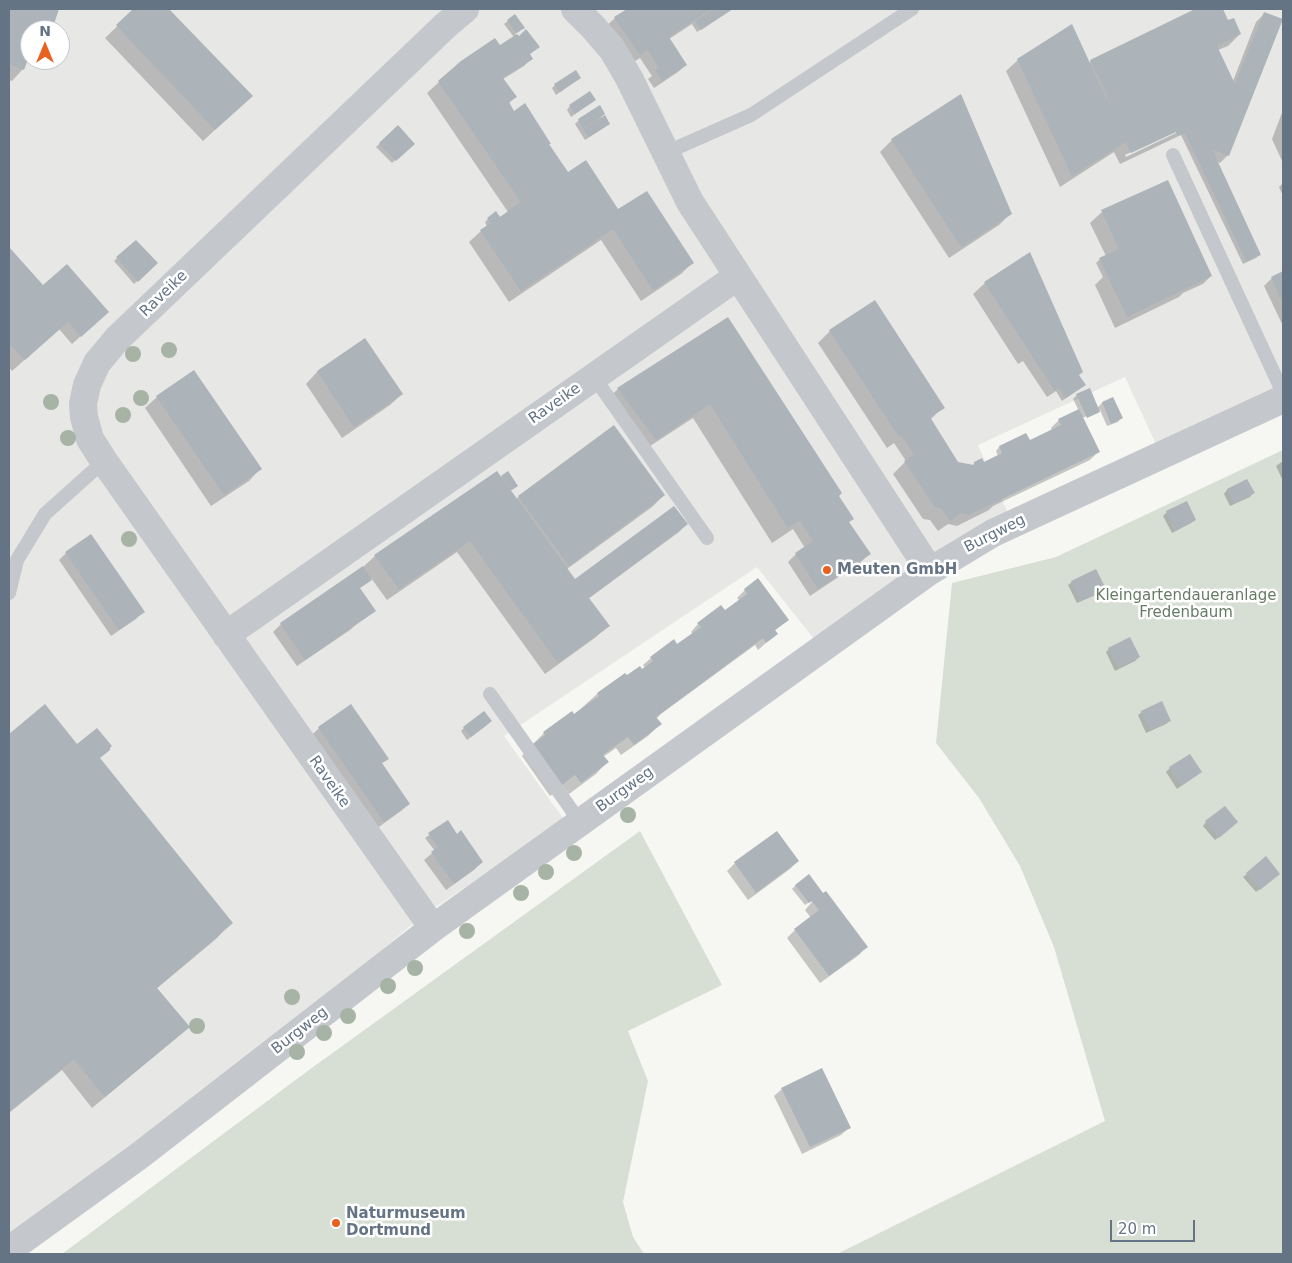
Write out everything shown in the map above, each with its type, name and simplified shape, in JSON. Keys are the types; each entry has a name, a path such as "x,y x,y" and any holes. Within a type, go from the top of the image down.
{"street":[{"name":"Raveike","path":"433,928 104,461 90,439 84,417 83,404 87,385 97,363 117,339 465,9"},
{"path":"575,9 612,49 629,78 690,202 930,571"},
{"name":"Raveike","path":"226,635 738,276"},
{"name":"Burgweg","path":"9,1250 139,1156 433,928 930,571 993,533 1283,399"}],"lane":[{"path":"665,153 751,115 912,9"},
{"path":"1173,155 1283,393"},
{"path":"594,377 707,538"},
{"path":"9,593 17,560 46,514 104,461"},
{"path":"490,694 580,822"}],"shaded area":[{"path":"9,9 1283,9 1283,383 1159,451 1125,377 978,445 1011,520 814,639 757,567 504,736 565,821 422,916 139,1156 9,1250"}],"green space":[{"name":"Kleingartendaueranlage Fredenbaum","path":"1283,450 1283,1254 837,1254 1105,1121 1054,947 1020,866 979,798 936,743 952,583 1056,557"},
{"path":"640,831 722,985 628,1031 648,1081 623,1202 633,1237 644,1254 62,1254 309,1070"}],"building":[{"path":"9,9 59,9 55,20 20,20 20,68 9,64"},
{"path":"133,9 169,9 253,96 215,130 116,25"},
{"path":"627,9 711,9 669,37 687,65 662,81 655,70 659,68 648,50 640,55 614,17"},
{"path":"715,9 733,9 701,30 695,21"},
{"path":"1195,9 1223,9 1228,20 1234,18 1241,34 1217,46 1235,84 1264,12 1283,19 1229,156 1212,149 1261,255 1246,261 1185,133 1178,136 1176,132 1131,153 1126,142 1072,176 1017,59 1072,24 1106,98 1108,98 1090,60"},
{"path":"515,14 525,28 516,33 507,20"},
{"path":"526,29 540,47 530,54 533,59 503,78 517,97 509,102 514,111 525,103 568,172 586,160 618,209 647,191 694,263 653,290 613,229 521,291 480,230 491,223 487,218 496,211 500,217 521,202 438,81 461,61 495,38 500,45 517,34 519,36"},
{"path":"576,70 581,78 560,92 554,84"},
{"path":"590,91 596,100 575,114 569,105"},
{"path":"961,94 1012,214 961,247 891,139"},
{"path":"600,105 605,114 583,128 578,119"},
{"path":"605,115 610,124 589,137 583,129"},
{"path":"398,125 415,144 396,161 379,143"},
{"path":"1168,180 1212,276 1127,317 1099,258 1119,249 1101,210"},
{"path":"136,240 158,263 138,282 116,257"},
{"path":"9,247 43,285 67,264 109,312 81,337 68,322 25,360 9,343"},
{"path":"1030,252 1083,372 1079,375 1086,385 1066,398 1059,388 1055,391 984,282"},
{"path":"1283,271 1283,303 1271,277"},
{"path":"875,300 945,408 930,417 958,462 974,465 974,462 982,458 984,462 1002,453 999,446 1026,433 1030,440 1061,425 1058,419 1079,409 1100,452 969,515 961,513 950,521 942,509 935,507 904,461 914,455 902,436 899,437 829,330"},
{"path":"728,317 842,493 839,496 854,519 849,522 871,554 818,589 795,553 813,541 800,521 788,528 710,404 656,440 617,388"},
{"path":"365,338 403,394 354,427 317,371"},
{"path":"194,370 262,469 224,495 156,396"},
{"path":"1090,388 1100,412 1087,418 1076,394"},
{"path":"1113,397 1123,418 1111,424 1102,402"},
{"path":"614,425 665,495 569,566 518,496"},
{"path":"497,471 575,579 674,506 688,524 589,598 610,626 558,663 470,541 399,589 374,555"},
{"path":"508,471 518,486 512,490 501,476"},
{"path":"1247,479 1255,493 1234,504 1227,489"},
{"path":"1187,501 1196,520 1175,531 1166,511"},
{"path":"91,534 145,612 119,630 65,552"},
{"path":"363,566 372,580 360,588 376,611 305,660 280,623"},
{"path":"1096,569 1106,589 1080,601 1071,581"},
{"path":"758,578 789,620 775,630 778,634 766,643 763,638 656,717 662,724 634,745 628,737 603,755 609,762 581,783 575,775 562,785 533,744 545,735 543,732 572,711 574,714 599,696 597,693 625,673 627,675 640,666 642,669 653,661 650,657 674,639 677,644 701,627 697,623 721,605 725,610 747,594 744,589"},
{"path":"1130,637 1140,657 1118,668 1108,648"},
{"path":"1162,701 1171,721 1150,730 1141,711"},
{"path":"45,704 77,744 97,728 112,746 100,758 233,923 157,988 190,1027 105,1097 74,1059 9,1112 9,734"},
{"path":"351,704 389,759 382,763 410,804 384,822 318,727"},
{"path":"484,711 492,721 471,737 463,727"},
{"path":"1190,754 1202,772 1181,786 1169,767"},
{"path":"1225,806 1238,822 1219,838 1205,821"},
{"path":"448,820 457,834 461,830 483,862 454,884 431,852 438,847 428,833"},
{"path":"777,831 799,861 756,893 734,862"},
{"path":"1266,856 1280,874 1260,890 1246,873"},
{"path":"809,874 823,893 826,891 868,947 829,976 794,929 819,910 812,901 809,903 795,885"},
{"path":"822,1068 851,1128 810,1147 781,1088"}],"place":[{"name":"Meuten GmbH","path":"827,570"},
{"name":"Naturmuseum Dortmund","path":"336,1223"}]}
